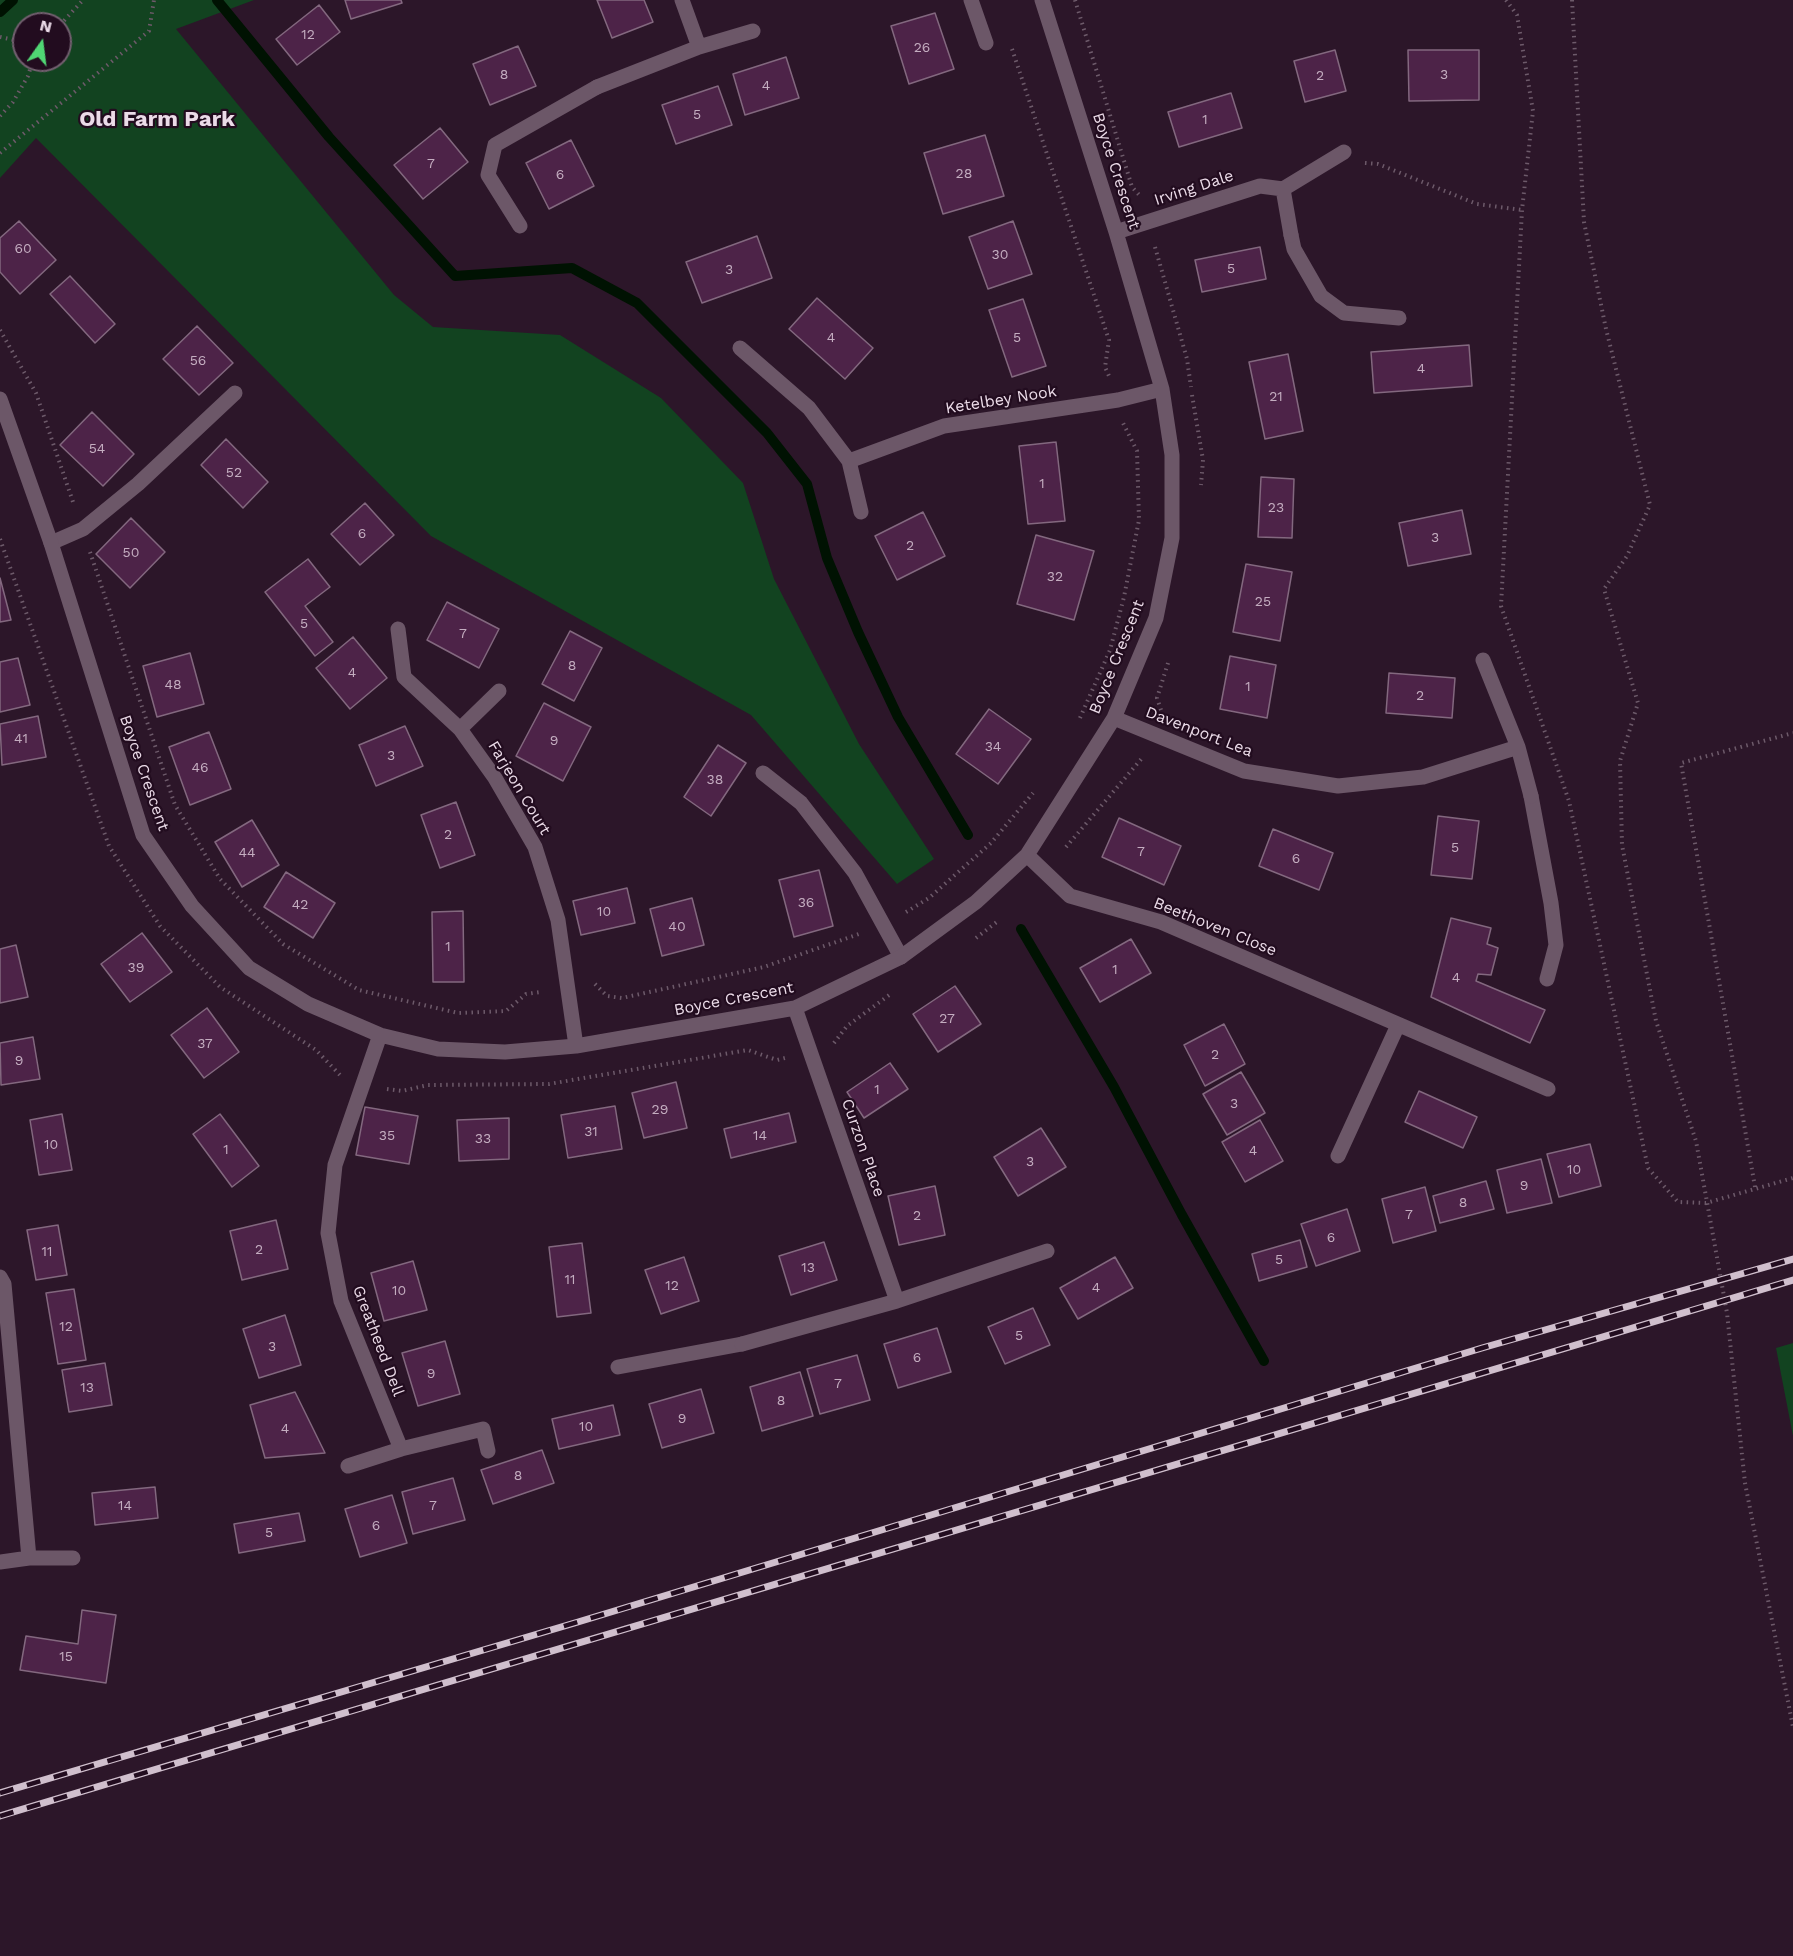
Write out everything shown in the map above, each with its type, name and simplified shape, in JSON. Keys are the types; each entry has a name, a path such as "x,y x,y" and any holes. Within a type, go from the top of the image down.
{"street":[{"path":"682,0 699,47"},
{"path":"971,0 986,43"},
{"name":"Boyce Crescent","path":"0,399 51,543 143,835 192,906 249,968 308,1004 380,1035 438,1049 505,1052 576,1046 795,1008 901,957 976,902 1027,855 1114,718 1156,618 1172,538 1172,455 1162,389 1116,232 1042,0"},
{"path":"520,226 488,175 495,145 597,87 699,47 753,31"},
{"path":"1344,152 1283,189 1294,249 1321,296 1344,313 1399,318"},
{"name":"Irving Dale","path":"1116,232 1260,186 1283,189"},
{"path":"740,348 809,408 849,461 861,512"},
{"name":"Ketelbey Nook","path":"849,461 944,426 1118,400 1162,389"},
{"path":"51,543 83,529 138,484 235,393"},
{"name":"Farjeon Court","path":"398,629 404,677 460,729 495,778 535,847 558,920 566,990 576,1046"},
{"path":"1483,660 1518,747 1531,796 1551,903 1556,945 1547,979"},
{"path":"460,729 499,691"},
{"name":"Davenport Lea","path":"1114,718 1244,771 1338,786 1423,777 1518,747"},
{"path":"763,773 801,802 855,873 901,957"},
{"name":"Beethoven Close","path":"1027,855 1070,896 1161,921 1548,1089"},
{"name":"Curzon Place","path":"795,1008 897,1301"},
{"path":"1338,1156 1398,1025"},
{"name":"Greatheed Dell","path":"380,1035 336,1165 328,1233 341,1301 401,1449"},
{"path":"618,1367 742,1344 897,1301 1047,1251"},
{"path":"0,1277 4,1284 29,1558"},
{"path":"348,1466 401,1449 483,1429 488,1451"},
{"path":"0,1562 29,1558 73,1558"}],"path":[{"path":"72,12 83,0"},
{"path":"0,153 149,31 154,0"},
{"path":"1075,0 1132,187 1161,218"},
{"path":"1506,0 1517,15 1533,111 1522,210 1501,606 1569,801 1648,1168 1678,1202 1706,1203 1793,1178"},
{"path":"1572,0 1584,222 1606,329 1650,505 1627,556 1604,589 1638,703 1620,761 1622,845 1656,1021 1696,1141 1727,1314 1745,1483 1793,1727"},
{"path":"1011,44 1109,340 1105,367 1118,400 1125,430 1137,451 1139,520 1124,597 1110,650 1077,725"},
{"path":"0,116 13,102 29,72"},
{"path":"1357,162 1378,164 1477,204 1522,210"},
{"path":"0,330 36,393 175,805 220,879 283,944 359,990 458,1013 506,1011 526,993 566,990 594,982 607,996 622,998 764,967 885,925 928,898 991,843 1039,785"},
{"path":"1755,1188 1681,763 1793,733"}],"green space":[{"path":"0,0 254,0 176,29 394,295 433,327 560,335 661,398 743,483 774,579 859,744 934,859 897,884 751,715 431,536 36,138 0,178"},
{"path":"1793,1343 1793,1436 1776,1348"}],"building":[{"path":"345,0 401,0 402,3 351,19"},
{"path":"597,0 644,0 653,22 612,38"},
{"path":"319,5 340,32 297,65 276,39"},
{"path":"935,13 954,69 909,84 891,26"},
{"path":"518,46 536,86 490,105 473,64"},
{"path":"1335,50 1346,91 1305,102 1294,61"},
{"path":"1408,50 1479,50 1479,100 1409,101"},
{"path":"786,57 799,98 745,115 733,74"},
{"path":"718,86 732,125 676,144 662,105"},
{"path":"1231,93 1242,128 1179,147 1168,112"},
{"path":"440,128 468,162 423,199 394,165"},
{"path":"985,135 1004,196 943,214 924,153"},
{"path":"571,140 594,186 549,209 526,163"},
{"path":"19,221 56,260 20,294 0,272 0,238"},
{"path":"1013,221 1032,274 988,289 969,237"},
{"path":"757,236 772,278 702,303 686,262"},
{"path":"1260,247 1266,279 1202,292 1195,260"},
{"path":"70,276 115,324 95,343 50,294"},
{"path":"817,298 873,348 845,379 789,329"},
{"path":"1023,299 1046,366 1012,377 989,310"},
{"path":"197,326 233,363 199,395 163,359"},
{"path":"1469,345 1472,386 1374,393 1371,352"},
{"path":"1288,354 1303,431 1265,439 1249,362"},
{"path":"92,412 134,454 103,486 60,445"},
{"path":"226,439 268,482 243,508 201,465"},
{"path":"1056,442 1065,521 1028,524 1019,446"},
{"path":"1261,477 1294,479 1292,538 1258,537"},
{"path":"365,503 394,535 360,565 331,534"},
{"path":"1462,510 1471,554 1408,566 1399,523"},
{"path":"923,512 945,556 897,580 875,536"},
{"path":"131,518 165,552 130,588 96,554"},
{"path":"1036,535 1094,551 1074,620 1017,604"},
{"path":"308,559 330,587 305,606 333,642 315,656 265,592"},
{"path":"1246,564 1292,572 1280,641 1233,632"},
{"path":"0,578 11,620 0,622"},
{"path":"447,602 499,629 479,668 427,640"},
{"path":"570,631 602,648 574,701 542,684"},
{"path":"353,637 387,678 350,709 316,668"},
{"path":"190,653 204,704 157,717 143,666"},
{"path":"1230,656 1276,665 1267,718 1220,709"},
{"path":"18,658 30,705 0,712 0,662"},
{"path":"1389,673 1455,678 1452,718 1386,713"},
{"path":"544,703 591,727 563,781 516,756"},
{"path":"989,709 1031,739 998,784 956,754"},
{"path":"38,716 46,757 2,765 0,724"},
{"path":"405,726 423,766 376,786 359,745"},
{"path":"209,732 231,789 190,805 169,747"},
{"path":"718,745 746,763 711,816 684,797"},
{"path":"456,802 475,855 440,868 421,815"},
{"path":"1438,816 1479,821 1472,879 1431,875"},
{"path":"1119,818 1181,846 1164,885 1102,857"},
{"path":"252,820 279,865 242,887 215,842"},
{"path":"1273,829 1333,853 1319,890 1259,866"},
{"path":"819,870 833,926 794,937 779,880"},
{"path":"286,872 335,903 313,938 264,907"},
{"path":"627,888 635,923 581,935 573,901"},
{"path":"692,898 704,945 662,956 650,909"},
{"path":"463,911 464,982 433,982 432,912"},
{"path":"1451,918 1491,928 1487,944 1498,948 1491,975 1478,974 1476,981 1545,1010 1530,1043 1431,997"},
{"path":"142,933 172,972 130,1002 101,964"},
{"path":"1131,939 1151,973 1100,1002 1080,968"},
{"path":"16,945 28,997 0,1003 0,949"},
{"path":"955,986 981,1024 938,1052 913,1014"},
{"path":"207,1008 239,1052 204,1078 171,1035"},
{"path":"1224,1024 1245,1064 1205,1086 1184,1045"},
{"path":"33,1037 40,1079 1,1085 0,1043"},
{"path":"890,1063 908,1089 864,1118 847,1092"},
{"path":"1241,1072 1265,1113 1227,1135 1203,1094"},
{"path":"676,1082 687,1128 644,1138 632,1093"},
{"path":"1419,1091 1477,1117 1463,1148 1405,1122"},
{"path":"615,1106 622,1149 568,1158 561,1115"},
{"path":"365,1107 418,1116 409,1164 356,1155"},
{"path":"789,1113 796,1142 731,1158 724,1129"},
{"path":"62,1114 72,1170 39,1175 30,1120"},
{"path":"220,1114 259,1166 232,1187 193,1134"},
{"path":"509,1118 509,1159 459,1161 457,1120"},
{"path":"1260,1120 1283,1161 1245,1182 1222,1142"},
{"path":"1041,1128 1066,1167 1018,1196 994,1157"},
{"path":"1590,1144 1601,1186 1559,1197 1547,1154"},
{"path":"1541,1159 1552,1203 1507,1213 1497,1170"},
{"path":"1486,1181 1494,1209 1440,1223 1433,1196"},
{"path":"935,1186 945,1235 899,1245 888,1196"},
{"path":"1425,1187 1436,1231 1393,1243 1382,1199"},
{"path":"1347,1209 1360,1251 1316,1266 1301,1224"},
{"path":"276,1220 288,1269 242,1280 230,1231"},
{"path":"58,1225 67,1275 36,1280 27,1230"},
{"path":"1300,1240 1307,1267 1259,1281 1252,1254"},
{"path":"824,1242 837,1280 791,1295 779,1256"},
{"path":"582,1243 591,1313 557,1317 549,1247"},
{"path":"684,1257 699,1301 661,1314 645,1270"},
{"path":"1115,1257 1133,1288 1078,1319 1060,1288"},
{"path":"413,1261 427,1310 384,1321 371,1273"},
{"path":"74,1289 86,1360 58,1364 46,1293"},
{"path":"1033,1308 1050,1345 1005,1364 988,1327"},
{"path":"285,1315 301,1365 259,1378 243,1329"},
{"path":"937,1328 951,1372 898,1388 884,1344"},
{"path":"445,1341 460,1394 418,1406 402,1353"},
{"path":"857,1355 870,1400 820,1414 807,1369"},
{"path":"105,1363 112,1405 69,1412 62,1370"},
{"path":"800,1372 813,1416 762,1431 750,1387"},
{"path":"701,1389 714,1433 662,1448 649,1404"},
{"path":"295,1392 325,1453 265,1458 250,1405"},
{"path":"613,1405 620,1435 559,1449 552,1419"},
{"path":"542,1450 554,1483 493,1504 481,1470"},
{"path":"453,1478 465,1520 413,1534 402,1492"},
{"path":"155,1487 158,1518 95,1525 92,1493"},
{"path":"392,1495 407,1543 360,1557 345,1509"},
{"path":"299,1513 305,1541 239,1553 234,1524"},
{"path":"82,1610 116,1615 106,1683 20,1670 26,1636 78,1644"}],"waterway":[{"path":"0,12 13,0"},
{"path":"217,0 329,137 455,276 572,268 637,303 767,433 807,484 827,558 858,632 898,717 968,835"},
{"path":"1021,929 1114,1087 1182,1215 1264,1361"}],"railway":[{"path":"0,1793 578,1622 1482,1348 1793,1259"},
{"path":"0,1816 1793,1280"}],"district":[{"name":"Old Farm Park","path":"157,120"}]}
